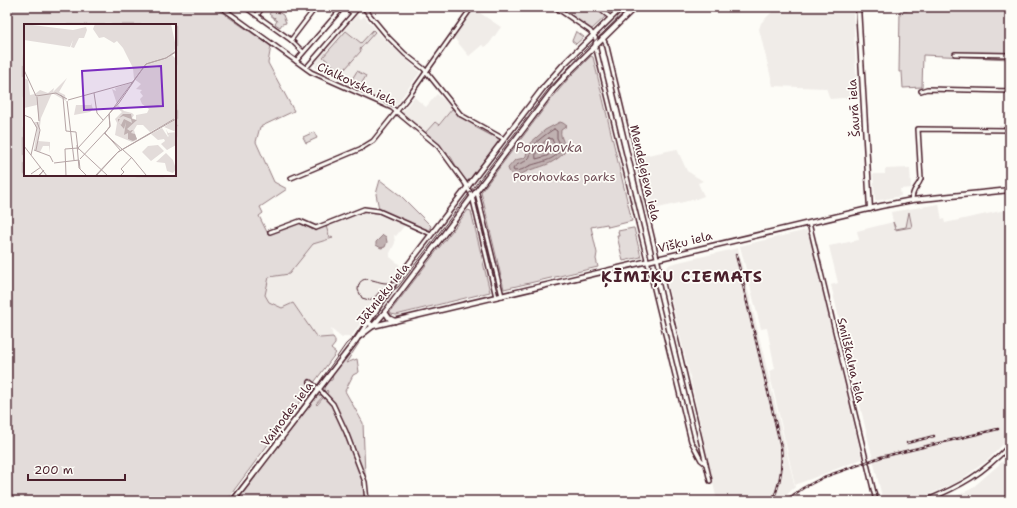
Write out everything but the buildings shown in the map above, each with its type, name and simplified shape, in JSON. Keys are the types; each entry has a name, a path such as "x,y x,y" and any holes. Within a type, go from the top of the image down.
{"street":[{"name":"Cialkovska iela","path":"221,7 306,68 392,108 438,146 471,194 496,297"},
{"path":"228,12 231,7"},
{"path":"245,7 290,40 303,52"},
{"path":"257,15 263,7"},
{"path":"290,40 316,7"},
{"path":"296,61 344,7 353,13"},
{"path":"306,68 359,7"},
{"path":"363,7 388,37 426,72 462,116 504,139"},
{"path":"291,178 360,149 373,141 397,112 472,7"},
{"path":"555,7 593,34 596,39 604,38"},
{"path":"597,7 611,18"},
{"name":"Jātnieku iela","path":"357,339 391,288 431,234 543,88 593,34 622,7"},
{"name":"Jātnieku iela","path":"357,339 373,326 385,312 471,194 475,192 569,72 635,7"},
{"name":"Šaurā iela","path":"858,7 870,209"},
{"name":"Mendeļejeva iela","path":"604,38 670,319 706,464"},
{"name":"Mendeļejeva iela","path":"596,39 595,45 691,441 706,464"},
{"path":"956,54 1010,55"},
{"path":"921,91 929,89 1010,91"},
{"path":"912,200 912,193 920,179 918,129 1010,130"},
{"name":"Višķu iela","path":"373,326 912,200 1010,190"},
{"path":"475,192 477,193 502,296"},
{"path":"270,232 300,221 316,228 364,209 376,210 431,234"},
{"name":"Smilškalna iela","path":"809,223 876,501"},
{"path":"385,312 389,318 395,321"},
{"path":"662,321 670,319"},
{"path":"368,322 373,326"},
{"name":"Vaiņodes iela","path":"233,501 357,339"},
{"path":"670,358 675,358 679,355"},
{"path":"310,382 319,389 332,404 346,432 365,482 367,501"},
{"path":"691,441 695,442 700,439"},
{"path":"926,501 956,488 986,469 1010,445"},
{"path":"706,464 710,481"}],"shaded area":[{"path":"777,7 853,7 857,97 830,99 826,88 773,86 759,29 761,23"},
{"path":"474,9 501,27 489,44 485,47 482,45 469,56 454,38"},
{"path":"357,15 361,19 364,16 384,39 420,72 397,104 394,105 358,89 315,67 316,62"},
{"path":"437,94 454,109 452,109 438,125 435,122 425,133 401,113 414,97 426,107"},
{"path":"677,149 687,171 703,181 698,183 704,196 650,210 638,157"},
{"path":"910,168 911,188 900,189 901,196 875,201 873,174 885,174 885,169"},
{"path":"939,204 942,220 944,219 945,223 1010,209 1010,437 988,460 959,481 915,501 883,501 831,285 838,283 829,246 859,240 857,231 893,222 891,212"},
{"path":"360,211 369,211 405,225 396,236 394,235 395,243 390,253 390,257 400,265 351,337 342,338 331,329 333,337 320,338 315,335 293,303 282,308 269,302 265,295 269,277 289,273 313,244 332,239 329,236 326,226"},
{"path":"807,230 862,459 795,485 769,371 775,369 767,328 761,329 740,246"},
{"path":"738,248 795,487 780,501 717,501 691,381 664,270 670,264"},
{"path":"1010,455 1010,501 946,501 971,489"}],"green space":[{"path":"7,7 214,7 271,46 268,63 294,111 260,127 256,142 274,182 287,189 260,207 263,213 259,216 268,234 300,223 315,231 326,226 329,236 333,238 313,244 289,274 269,277 265,295 269,302 282,308 293,303 315,335 320,338 333,337 335,344 331,349 336,353 226,501 7,501"},
{"path":"274,7 280,8 278,12 283,15 286,23 282,24 280,27 275,24 277,21 274,19 275,17 274,18 269,14"},
{"path":"558,7 595,7 606,16 591,30"},
{"path":"625,7 632,7 607,32 604,29"},
{"path":"912,7 1010,7 1010,59 923,55 922,87 903,88 902,72 899,72 900,11 907,11"},
{"path":"373,30 375,32 360,49 361,51 336,77 334,75 338,70 323,57 346,31 361,43"},
{"path":"576,31 584,37 576,44 572,41"},
{"name":"Porohovkas parks","path":"591,56 593,57 632,221 608,227 607,224 591,227 597,253 596,259 598,267 504,289 481,192 549,102 568,79"},
{"path":"357,71 366,76 358,89 349,84"},
{"path":"452,109 454,109 461,117 475,125 475,127 492,136 493,134 500,140 468,181 464,180 451,157 425,133 435,122 439,125"},
{"path":"314,132 317,138 306,143 303,137"},
{"path":"380,180 401,196 431,226 429,230 379,209 376,194"},
{"path":"478,204 499,290 496,290 476,206"},
{"path":"468,210 471,211 490,292 396,315 391,314 390,312"},
{"path":"909,212 912,227 895,230 893,222 896,229 906,227"},
{"path":"634,228 641,257 623,261 617,236 619,236 618,231"},
{"path":"358,342 359,343 346,363 357,359 359,372 353,375 345,391 363,423 366,501 237,501 317,396 323,396 316,404 317,405 328,392 327,390 325,393 324,392 324,386 328,381 332,380 333,374"}],"water":[{"name":"Porohovka","path":"560,122 567,126 561,130 561,136 565,147 564,153 546,165 521,174 512,175 508,168 515,160 526,156 528,145 545,130"},
{"path":"383,235 386,237 387,242 385,247 381,248 376,245 376,242"}],"tram line":[{"path":"229,501 302,407 346,344 354,337 370,313 382,298 398,287 547,91 582,53 630,7"},
{"path":"396,287 381,290 375,297 369,300 362,298 358,290 359,284 365,279 382,283 391,283 404,277"}],"railway":[{"path":"736,255 744,285"},
{"path":"742,281 781,447 781,475 772,501"},
{"path":"785,501 803,488 824,477 881,457 998,429"},
{"path":"907,443 934,436"}],"district":[{"name":"ĶĪMIĶU CIEMATS","path":"682,276"}]}
